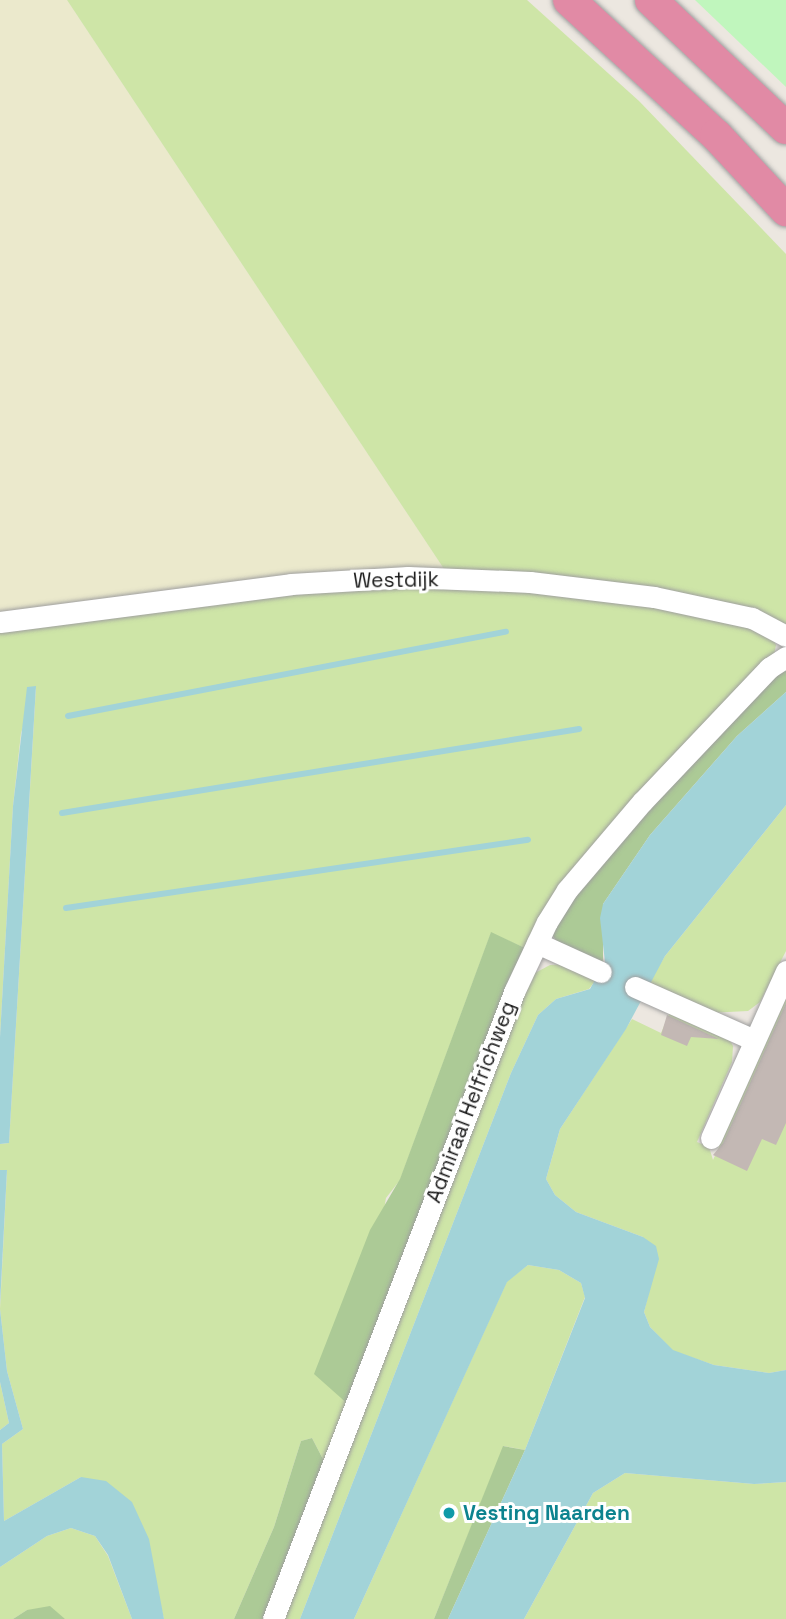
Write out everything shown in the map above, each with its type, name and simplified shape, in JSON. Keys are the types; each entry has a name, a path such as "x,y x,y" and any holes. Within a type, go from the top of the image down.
{"highway":[{"path":"569,0 716,135 786,210"},
{"path":"652,0 786,128"}],"street":[{"name":"Westdijk","path":"0,622 290,584 408,577 530,582 654,597 752,618 786,636"},
{"name":"Admiraal Helfrichweg","path":"273,1619 514,992 537,943 567,890 642,802 769,668 786,657"},
{"path":"537,943 601,972"},
{"path":"711,1138 786,971"},
{"path":"635,987 754,1040"}],"shaded area":[{"path":"0,0 67,0 446,572 223,583 0,612"}],"green space":[{"path":"67,0 527,0 639,101 786,254 786,628 446,572"},
{"path":"695,0 786,0 786,87"},
{"path":"415,582 534,590 655,605 770,633 776,645 774,655 527,949 491,933 400,1180 386,1198 350,1406 327,1467 312,1438 301,1441 274,1527 234,1619 164,1619 157,1591 81,1477 4,1521 2,1444 23,1429 7,1371 0,1309 7,1171 0,1170 0,1144 9,1143 36,687 21,733 13,806 0,1037 0,627"},
{"path":"786,665 786,692 737,736 650,835 603,904 603,967 561,948 553,936 554,923 639,816"},
{"path":"786,805 786,951 760,1002 748,1011 708,1013 647,986 665,956"},
{"path":"491,932 527,949 350,1406 314,1374 370,1230 400,1179"},
{"path":"570,964 598,977 589,989 556,999 538,1015 511,1073 300,1619 278,1619 521,989 535,973 550,965"},
{"path":"786,999 786,1370 769,1373 714,1365 673,1351 650,1327 644,1312 649,1292 643,1237 576,1212 555,1195 546,1179 560,1129 632,1019 661,1033 670,1012 728,1037 733,1046 732,1062 697,1142 709,1147 713,1160"},
{"path":"528,1265 559,1270 581,1283 585,1297 525,1450 504,1446 434,1619 354,1619 507,1281"},
{"path":"0,1382 9,1423 0,1430"},
{"path":"312,1438 327,1467 265,1619 234,1619 274,1527 301,1441"},
{"path":"503,1446 525,1450 448,1619 434,1619"},
{"path":"625,1473 754,1484 786,1482 786,1619 524,1619 593,1493"},
{"path":"71,1528 95,1536 108,1556 132,1619 65,1619 27,1610 13,1619 0,1619 0,1567 47,1536"},
{"path":"50,1606 65,1619 13,1619 27,1610"}],"water":[{"path":"36,686 9,1143 0,1144 0,1037 13,806 27,687"},
{"path":"786,692 786,805 665,956 626,1029 560,1129 546,1179 555,1195 576,1212 643,1237 656,1246 659,1259 644,1312 650,1327 673,1350 714,1365 769,1373 786,1370 786,1482 754,1484 625,1473 593,1493 524,1619 448,1619 525,1450 585,1298 581,1283 559,1270 528,1265 507,1282 354,1619 300,1619 511,1073 538,1015 556,999 590,989 605,962 600,918 603,904 650,835 737,736"},
{"path":"0,1170 7,1170 0,1305"},
{"path":"0,1309 7,1371 23,1429 2,1444 4,1521 81,1477 106,1481 132,1502 149,1539 164,1619 132,1619 108,1555 95,1536 71,1528 47,1536 0,1567 0,1430 9,1423 0,1382"}],"building":[{"path":"786,1003 786,1123 776,1145 762,1139 747,1171 713,1155 723,1143"},
{"path":"667,1015 719,1039 691,1037 687,1046 661,1035"}],"waterway":[{"path":"68,716 506,632"},
{"path":"62,813 579,729"},
{"path":"66,908 528,840"}],"place":[{"name":"Vesting Naarden","path":"449,1513"}]}
